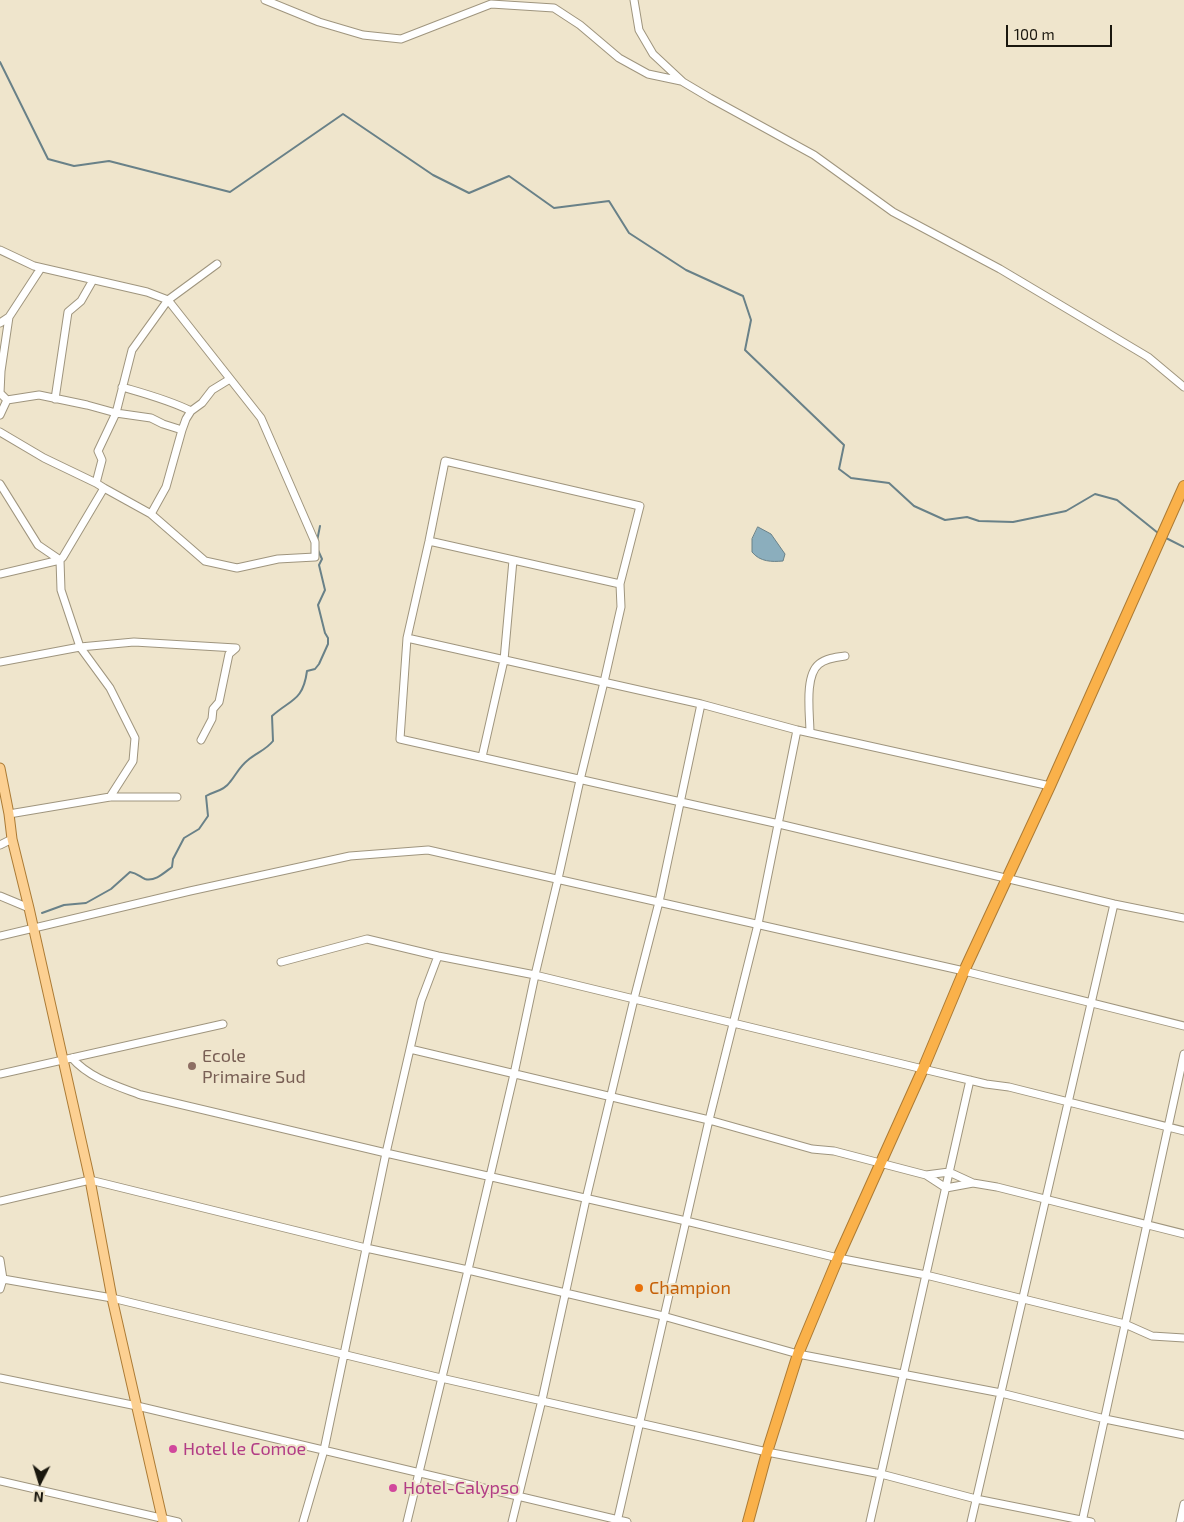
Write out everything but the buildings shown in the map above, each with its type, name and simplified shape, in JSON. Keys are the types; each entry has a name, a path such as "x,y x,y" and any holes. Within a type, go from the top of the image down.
{"highway":[{"path":"748,1522 767,1452 798,1354 838,1258 923,1069 964,971 1050,786 1184,486"}],"main road":[{"path":"0,768 12,839 67,1059 112,1298 162,1520"}],"street":[{"path":"266,0 319,22 364,35 402,39 491,4 554,8 580,25 619,58 648,74 684,82"},
{"path":"634,0 639,30 653,54 684,82 814,155 893,212 1000,269 1148,357 1184,386"},
{"path":"0,250 34,266 147,292 168,300 261,418 314,542 315,556 278,559 237,568 206,560 151,514 96,483 44,458 0,432"},
{"path":"96,483 102,460 98,451 116,413 132,350 168,300 216,264"},
{"path":"7,400 0,393 10,317 41,268"},
{"path":"55,398 68,312 81,301 92,280"},
{"path":"0,323 10,317"},
{"path":"151,514 166,487 186,419 191,411 202,403 212,390 230,379"},
{"path":"122,387 164,398 191,411"},
{"path":"7,400 39,396 55,398 116,413 151,418 182,430"},
{"path":"0,415 7,400"},
{"path":"408,1522 490,1177 535,975 580,780 604,682 621,607 620,584 640,506 445,461 407,638 400,739 580,780 779,824 1114,904 1184,918"},
{"path":"0,484 38,545 60,560"},
{"path":"0,574 60,560 104,488"},
{"path":"429,541 620,584"},
{"path":"60,560 61,590 80,646 110,688 135,738 133,761 110,797"},
{"path":"482,757 504,660 513,560"},
{"path":"407,638 701,704 810,733 1050,786"},
{"path":"0,662 80,646 134,642 236,648 229,654 219,702 213,709 212,719 201,740"},
{"path":"810,733 809,686 813,672 825,661 845,656"},
{"path":"512,1522 542,1400 564,1293 610,1096 659,902 701,704"},
{"path":"617,1521 709,1120 758,924 797,730"},
{"path":"9,814 110,797 177,797"},
{"path":"0,845 12,839"},
{"path":"0,936 190,891 350,856 428,850 964,971 1184,1026"},
{"path":"0,896 28,908"},
{"path":"971,1522 1114,904"},
{"path":"280,962 366,938 438,956 535,975 1184,1131"},
{"path":"303,1522 324,1450 386,1153 421,1001 438,956"},
{"path":"0,1074 223,1024"},
{"path":"410,1049 709,1120 812,1149 834,1151 881,1163 926,1175 946,1188 973,1183"},
{"path":"1082,1521 1184,1054"},
{"path":"67,1059 107,1082 141,1095 838,1258 926,1275 1125,1324 1152,1336 1184,1338"},
{"path":"870,1522 970,1080"},
{"path":"926,1175 949,1172 973,1183 997,1187 1184,1234"},
{"path":"0,1201 90,1180 366,1248 663,1316 798,1354 1001,1393 1105,1419 1184,1435"},
{"path":"0,1260 3,1278 0,1289"},
{"path":"3,1278 112,1298 441,1378 767,1452 880,1474 976,1499 1090,1522"},
{"path":"0,1378 137,1406 627,1522"},
{"path":"0,1481 162,1520 178,1522"},
{"path":"1180,1522 1184,1504"}],"water":[{"path":"758,527 771,534 785,554 783,561 762,560 752,552 752,539"}],"waterway":[{"path":"0,62 48,159 74,166 109,161 230,192 343,114 433,175 469,193 509,176 554,208 609,201 629,233 686,270 743,296 751,320 745,350 844,445 839,469 851,478 889,483 914,506 945,520 967,517 979,521 1013,522 1066,511 1095,494 1117,500 1158,533"},
{"path":"317,541 320,526"},
{"path":"1164,537 1184,547"},
{"path":"42,913 64,905 86,903 111,889 130,872 149,880 156,878 172,867 173,859 184,838 199,829 208,816 206,796 228,785 245,763 273,741 272,716 299,694 303,688 307,671 315,669 319,664 328,644 318,605 325,590 319,565 322,559 317,548"}],"place":[{"name":"Ecole Primaire Sud","path":"192,1066"},
{"name":"Champion","path":"639,1288"},
{"name":"Hotel le Comoe","path":"173,1449"},
{"name":"Hotel-Calypso","path":"393,1488"}]}
